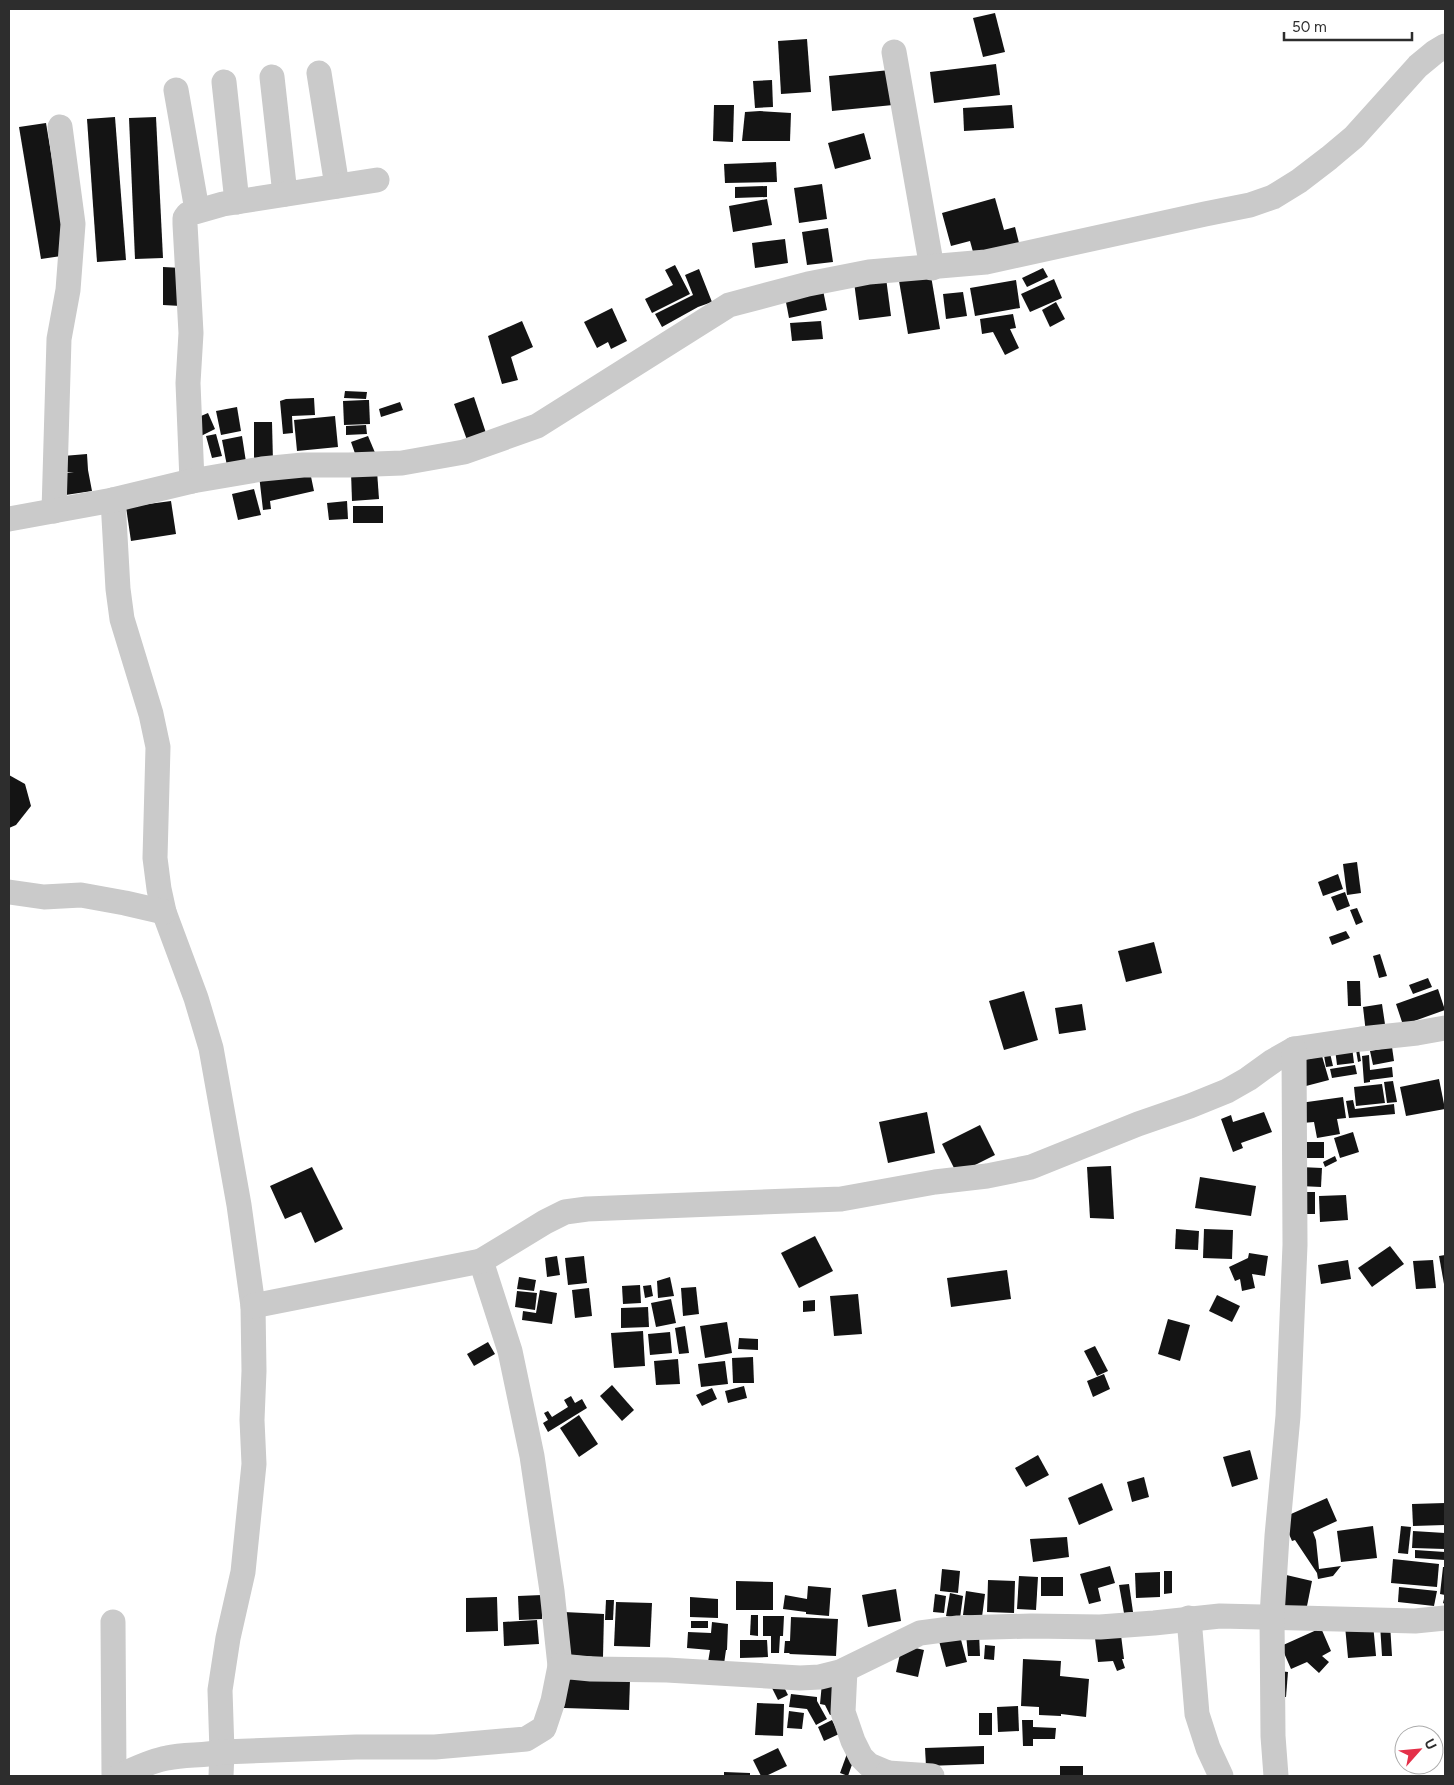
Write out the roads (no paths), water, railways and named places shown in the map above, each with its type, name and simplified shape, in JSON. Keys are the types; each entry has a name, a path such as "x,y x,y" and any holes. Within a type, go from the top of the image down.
{"street":[{"path":"9,518 113,500 192,481 270,468 303,465 402,463 464,452 537,426 729,305 808,284 869,272 986,262 1250,205 1273,197 1299,181 1354,137 1418,66 1445,46"},
{"path":"894,52 932,268"},
{"path":"319,73 337,186"},
{"path":"272,77 285,194"},
{"path":"224,82 237,202"},
{"path":"176,90 197,210"},
{"path":"54,511 59,339 68,290 73,224 60,127"},
{"path":"192,481 188,383 191,333 185,218 188,214 197,210 237,202 377,180"},
{"path":"113,500 118,589 122,619 152,714 158,747 156,858 164,912 193,989 211,1048 242,1222 253,1306 254,1371 252,1420 254,1464 243,1572 228,1638 220,1690 221,1776"},
{"path":"9,892 44,897 81,895 164,912"},
{"path":"253,1306 481,1261 544,1222 565,1212 588,1209 841,1199 935,1182 987,1176 1031,1167 1227,1091 1294,1049 1445,1028"},
{"path":"1276,1776 1273,1736 1272,1616 1276,1536 1288,1416 1295,1245 1294,1049"},
{"path":"119,1776 147,1763 168,1758 200,1756 222,1752 356,1747 435,1747 526,1739 544,1728 553,1701 560,1666 552,1591 532,1456 510,1351 481,1261"},
{"path":"560,1666 800,1678 820,1677 844,1670 920,1633 958,1628 1100,1627 1220,1616 1415,1621 1445,1618"},
{"path":"1189,1618 1198,1714 1208,1748 1221,1776"},
{"path":"114,1622 114,1776"},
{"path":"844,1670 843,1712 861,1757 869,1765 888,1775 932,1776"}]}
